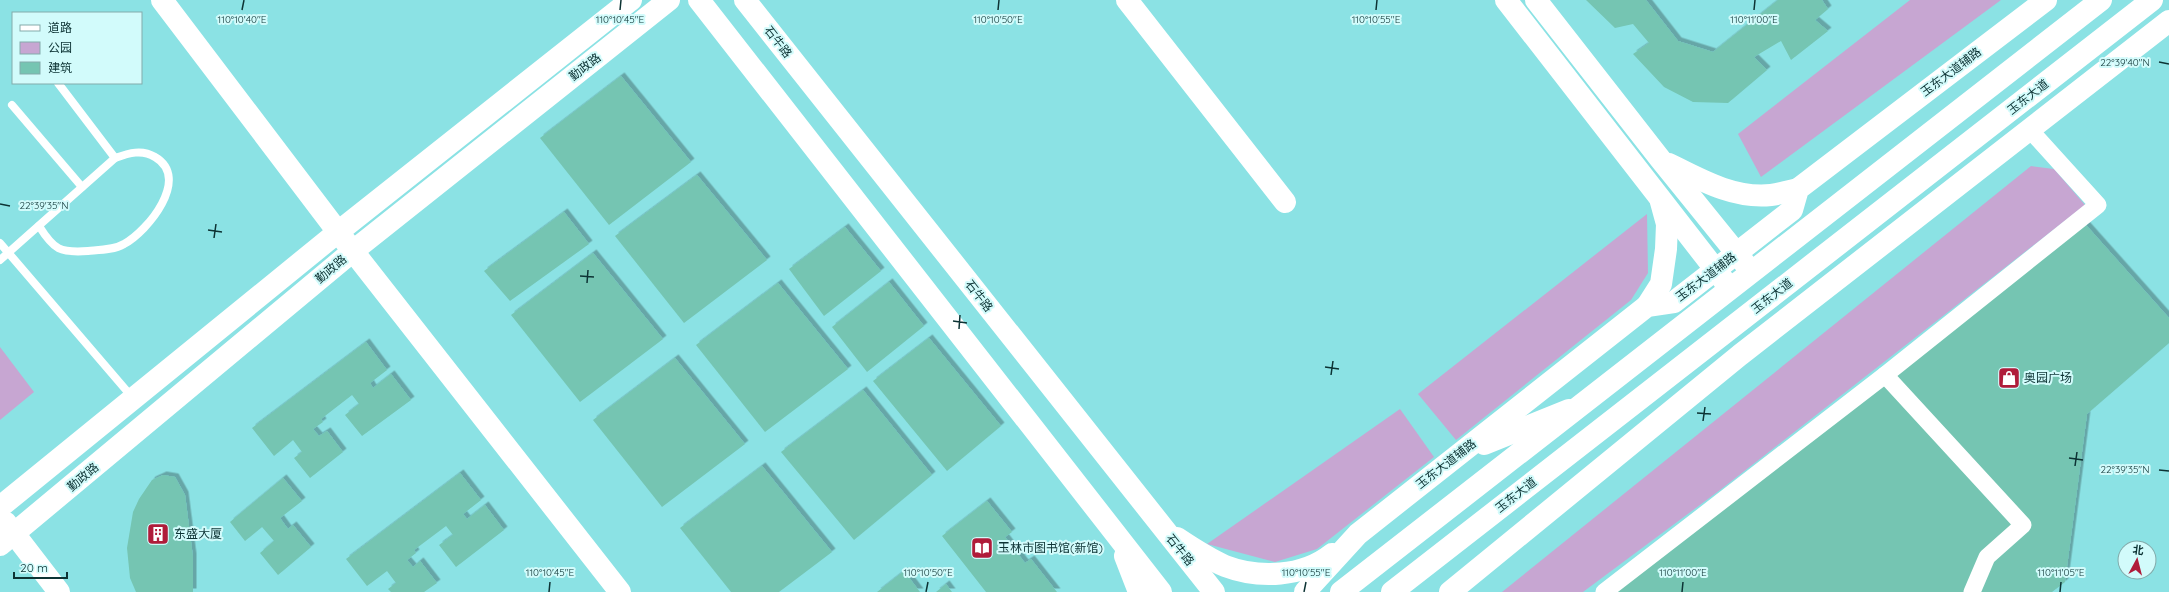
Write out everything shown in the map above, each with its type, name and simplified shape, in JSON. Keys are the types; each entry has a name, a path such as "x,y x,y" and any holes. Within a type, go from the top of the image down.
{"street":[{"path":"162,0 338,232 620,592"},
{"name":"勤政路","path":"0,507 338,232 631,0"},
{"name":"勤政路","path":"7,540 353,251 669,0"},
{"path":"699,0 1162,592"},
{"name":"石牛路","path":"745,0 1160,526 1214,592"},
{"path":"1127,0 1285,202"},
{"path":"1506,0 1731,289"},
{"path":"1536,0 1661,160 1752,272"},
{"path":"1341,592 2101,0"},
{"name":"玉东大道","path":"1392,592 2152,0"},
{"name":"玉东大道辅路","path":"1305,592 1358,534 1647,306 1674,302 1716,270 1792,210 1798,189 2038,3"},
{"path":"1450,592 1740,355 2169,21"},
{"path":"1604,592 1885,375 2098,205 2030,130"},
{"path":"1661,160 1711,185 1742,194 1771,195 1798,189"},
{"path":"1647,306 1661,284 1666,249 1667,224 1660,197"},
{"path":"1885,375 2024,525 1987,557 1972,592"},
{"path":"1160,526 1191,547 1226,566 1246,572 1292,574 1322,562 1477,447 1583,404"},
{"path":"0,516 7,540 59,592"},
{"path":"1113,530 1132,572 1138,592"},
{"path":"1410,538 1394,555 1389,564 1392,574 1396,577 1404,577 1430,563"},
{"path":"1409,592 1430,563"}],"lane":[{"path":"59,84 115,158"},
{"path":"12,105 82,187"},
{"path":"0,260 115,158 133,152 150,154 164,162 170,174 167,192 159,208 143,230 124,245 107,249 64,251 50,243 39,226"},
{"path":"0,243 134,398"}],"green space":[{"path":"1910,0 2001,0 1761,177 1738,134"},
{"path":"2031,166 2054,169 2085,205 1720,490 1583,592 1502,592"},
{"path":"1647,214 1648,273 1631,300 1456,440 1418,394"},
{"path":"0,347 34,392 0,420"},
{"path":"1400,409 1434,457 1317,549 1275,562 1207,544"}],"building":[{"path":"1586,0 1646,0 1678,41 1713,52 1778,0 1822,0 1828,9 1815,20 1828,31 1791,60 1781,41 1754,57 1767,70 1728,103 1693,102 1664,87 1633,54 1649,43 1633,24 1615,28"},
{"path":"621,76 691,162 609,225 540,138"},
{"path":"697,175 767,260 684,323 615,236"},
{"path":"564,212 589,244 510,301 484,271"},
{"name":"奥园广场","path":"2086,225 2169,318 2169,343 2087,414 2065,582 2052,592 1614,592"},
{"path":"845,227 881,271 824,316 789,269"},
{"path":"593,253 663,339 580,402 511,315"},
{"path":"889,282 924,326 867,372 832,327"},
{"path":"778,283 848,369 765,432 696,345"},
{"path":"929,338 1001,426 947,471 873,381"},
{"path":"366,342 387,370 370,383 373,388 391,374 411,400 362,436 345,415 359,404 352,395 321,419 323,422 313,429 319,436 327,431 343,452 310,478 294,458 302,452 293,440 274,456 252,428"},
{"path":"675,358 745,444 662,507 593,420"},
{"path":"863,390 932,475 854,540 781,452"},
{"path":"762,466 832,552 779,592 731,592 680,528"},
{"path":"460,473 481,500 463,514 467,519 485,505 504,530 456,567 439,545 453,535 446,526 414,550 416,553 407,560 413,567 420,561 437,583 424,592 391,592 388,589 396,583 387,571 367,586 346,559"},
{"name":"东盛大厦","path":"163,475 175,477 185,495 193,557 193,592 136,592 130,578 127,548 133,512 139,499 152,480"},
{"path":"283,478 302,501 280,518 288,529 293,525 311,547 278,575 260,553 274,541 262,527 245,541 230,522"},
{"name":"玉林市图书馆(新馆)","path":"987,501 1012,532 1005,537 1025,563 1031,559 1057,592 986,592 942,536"},
{"path":"904,571 920,592 877,592"},
{"path":"946,584 952,592 936,592"}],"place":[{"name":"奥园广场","path":"2009,378"},
{"name":"东盛大厦","path":"158,534"},
{"name":"玉林市图书馆(新馆)","path":"982,548"}]}
